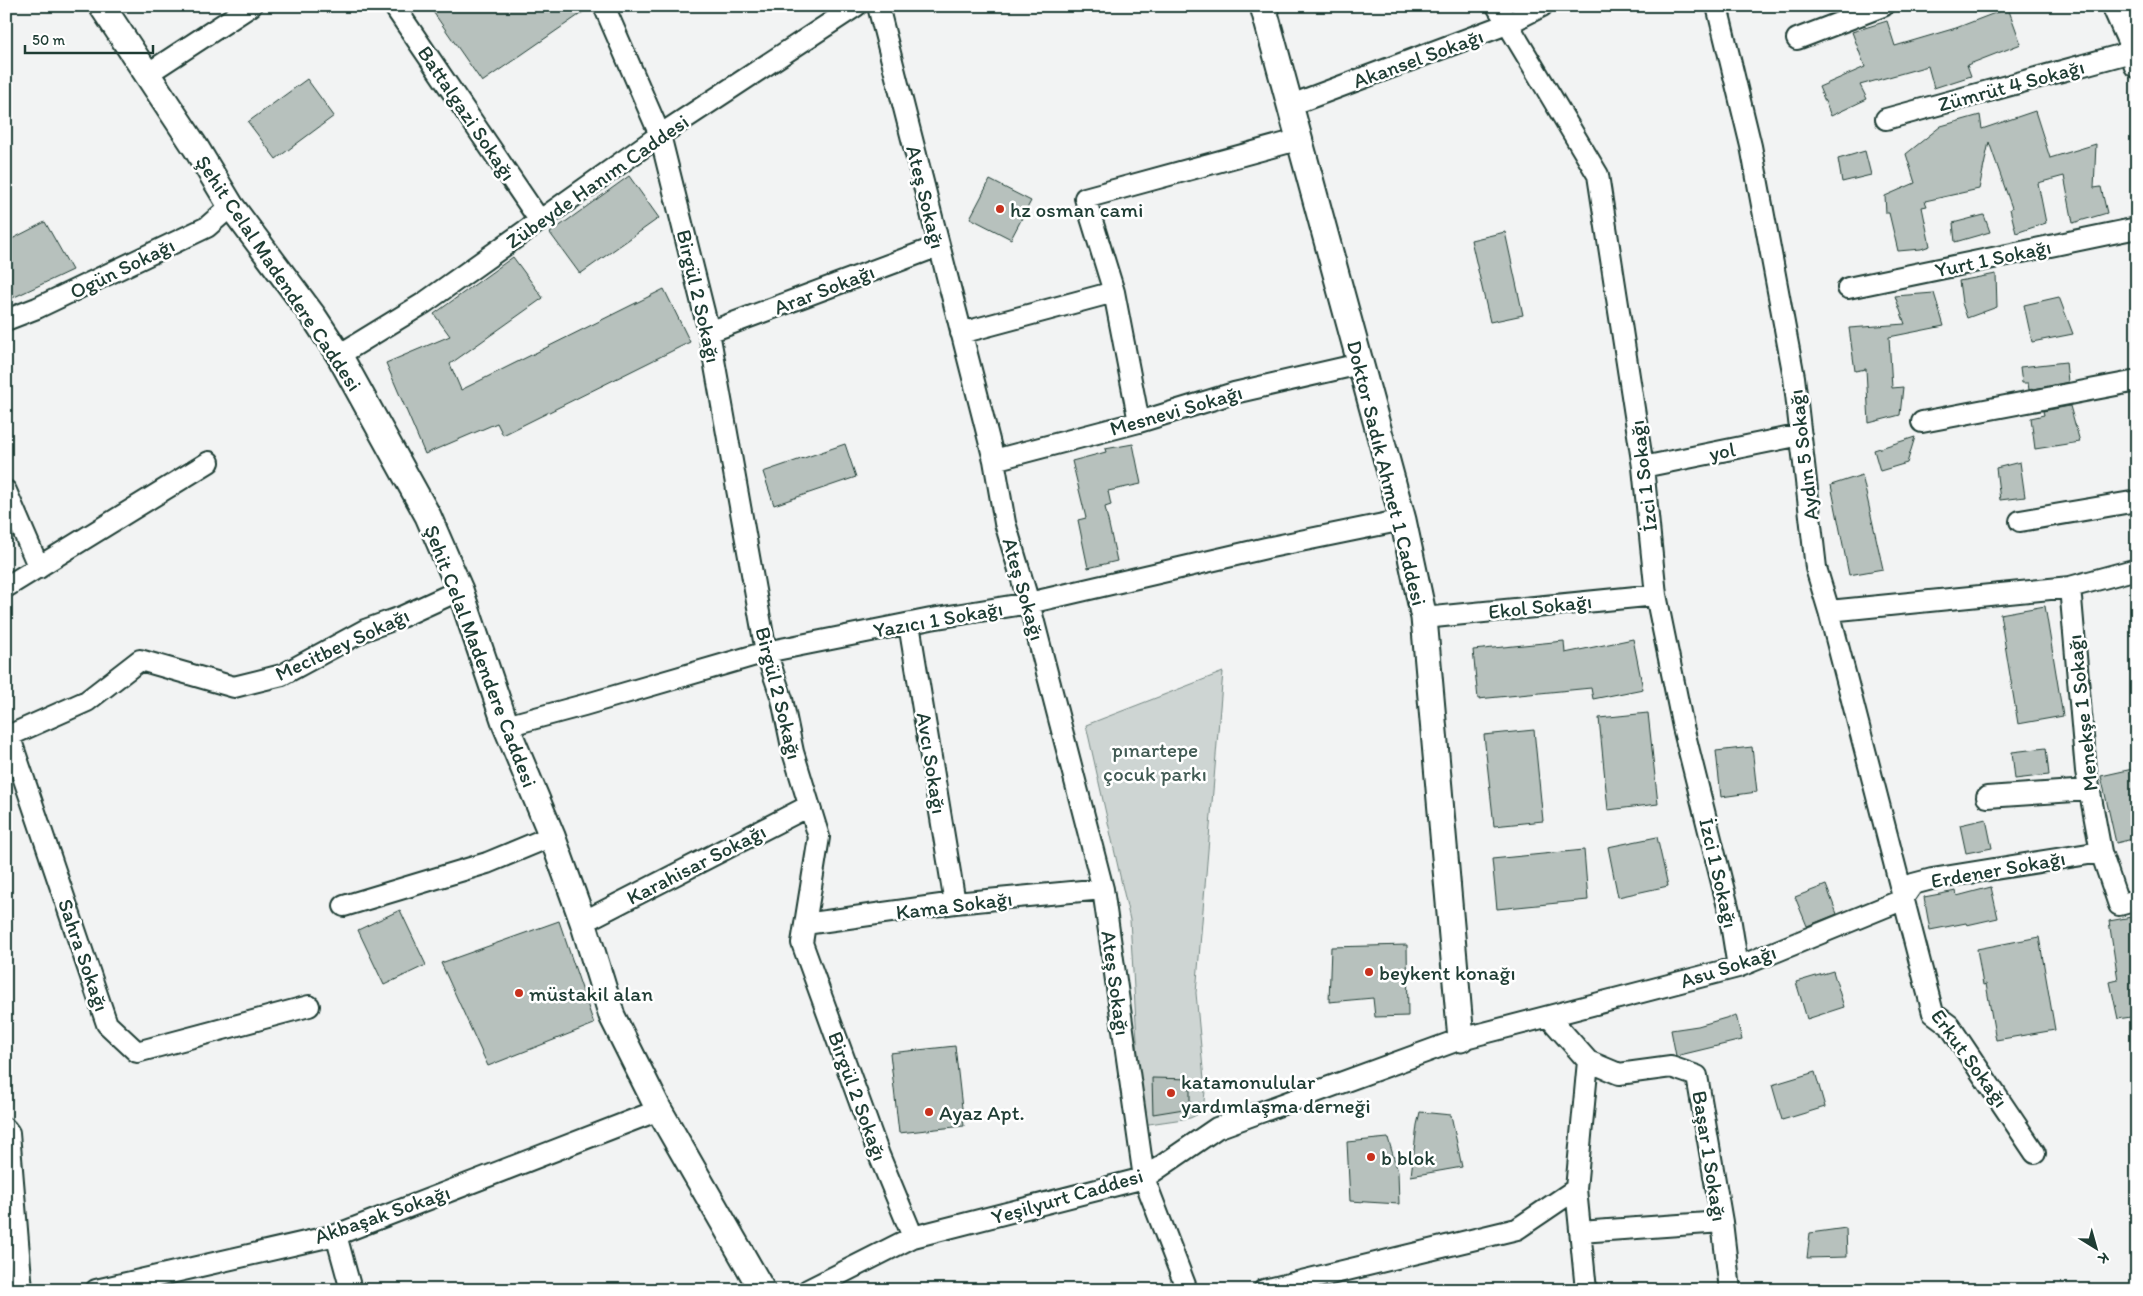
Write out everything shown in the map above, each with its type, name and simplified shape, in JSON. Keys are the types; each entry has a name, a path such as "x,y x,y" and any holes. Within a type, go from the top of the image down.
{"street":[{"name":"Şehit Celal Madendere Caddesi","path":"102,6 196,148 231,206 314,317 339,355 428,516 460,590 506,726 552,836 583,922 612,1016 658,1110 762,1290"},
{"path":"147,74 251,6"},
{"name":"Battalgazi Sokağı","path":"394,6 540,221"},
{"name":"Birgül 2 Sokağı","path":"604,6 660,135 709,332 766,652 782,699 793,752 818,837 802,944 880,1155 913,1237"},
{"name":"Zübeyde Hanım Caddesi","path":"339,355 424,303 660,135 856,6"},
{"name":"Ateş Sokağı","path":"878,6 994,460 1005,523 1029,603 1103,889 1144,1178 1187,1290"},
{"name":"Doktor Sadık Ahmet 1 Caddesi","path":"1263,6 1292,105 1403,520 1424,618 1461,1039"},
{"name":"İzci 1 Sokağı","path":"1497,6 1598,175 1643,467 1656,595 1683,726 1729,911 1738,967"},
{"name":"Akansel Sokağı","path":"1292,105 1507,24 1542,6"},
{"name":"Aydın 5 Sokağı","path":"1717,6 1751,146 1794,377 1816,568 1829,611 1902,900"},
{"path":"1797,38 1883,6"},
{"path":"2115,6 2136,58"},
{"name":"Zümrüt 4 Sokağı","path":"1886,119 2136,58"},
{"path":"1139,422 1114,292 1085,198 1301,139"},
{"name":"Ogün Sokağı","path":"6,320 37,308 206,227 231,206"},
{"name":"Yurt 1 Sokağı","path":"1848,288 2137,228"},
{"name":"Arar Sokağı","path":"709,332 939,246"},
{"path":"961,333 1114,292"},
{"name":"Mesnevi Sokağı","path":"994,460 1139,422 1234,393 1360,364"},
{"path":"1922,422 2137,381"},
{"name":"yol","path":"1643,467 1801,436"},
{"path":"6,587 40,568 209,462"},
{"path":"6,491 40,568"},
{"path":"2020,521 2137,501"},
{"name":"Yazıcı 1 Sokağı","path":"506,726 766,652 1029,603 1266,548 1403,520"},
{"path":"1829,611 2070,587 2137,569"},
{"name":"Menekşe 1 Sokağı","path":"2070,587 2089,790 2101,852 2128,902"},
{"name":"Mecitbey Sokağı","path":"8,736 87,701 140,660 234,687 282,675 366,630 401,617 460,590"},
{"name":"Ekol Sokağı","path":"1424,618 1656,595"},
{"name":"Avcı Sokağı","path":"909,624 955,903"},
{"name":"Sahra Sokağı","path":"8,736 107,1024 137,1052 309,1006"},
{"path":"1987,797 2089,790"},
{"name":"Karahisar Sokağı","path":"583,922 809,806"},
{"path":"344,906 487,863 552,836"},
{"name":"Erdener Sokağı","path":"1902,900 1914,884 1932,878 2101,852"},
{"name":"Kama Sokağı","path":"805,924 955,903 1103,889"},
{"name":"Asu Sokağı","path":"1549,1017 1738,967 1902,900"},
{"name":"Erkut Sokağı","path":"1902,900 1933,1013 1949,1025 2035,1153"},
{"path":"1549,1017 1588,1061 1576,1189 1586,1290"},
{"name":"Yeşilyurt Caddesi","path":"808,1290 913,1237 1144,1178 1217,1128 1461,1039 1549,1017"},
{"name":"Başar 1 Sokağı","path":"1588,1061 1619,1074 1671,1067 1698,1076 1722,1222 1730,1290"},
{"name":"Akbaşak Sokağı","path":"96,1290 336,1234 658,1110"},
{"path":"6,1129 8,1133 22,1290"},
{"path":"1264,1290 1517,1229 1576,1189"},
{"path":"1580,1232 1722,1222"},
{"path":"336,1234 351,1290"}],"green space":[{"name":"pınartepe çocuk parkı","path":"1223,672 1196,993 1205,1091 1203,1112 1190,1118 1142,1125 1130,920 1086,725"}],"building":[{"path":"429,6 592,6 482,82"},
{"path":"2008,8 2021,44 1967,65 1971,76 1934,88 1928,66 1860,85 1867,99 1831,116 1819,87 1865,67 1852,32 1887,21 1895,46 1956,28"},
{"path":"307,79 334,116 276,159 248,122"},
{"path":"2035,111 2050,158 2096,144 2094,188 2101,187 2107,213 2073,223 2064,176 2038,183 2046,223 2016,233 2010,209 2012,208 1989,142 1979,189 1925,201 1927,206 1922,207 1930,246 1921,249 1898,251 1889,213 1886,213 1885,196 1915,183 1906,154 1941,126 1980,115 1982,129"},
{"path":"1865,151 1871,175 1842,182 1838,159"},
{"path":"629,176 659,218 580,274 550,233"},
{"name":"hz osman cami","path":"990,180 1031,201 1011,239 970,218"},
{"path":"1984,215 1990,232 1955,242 1953,223"},
{"path":"45,222 72,270 6,301 6,242"},
{"path":"1505,232 1523,315 1490,322 1471,240"},
{"path":"513,257 543,298 450,364 461,390 664,289 690,342 503,435 497,423 425,454 386,363 450,336 434,314"},
{"path":"1996,274 1997,307 1967,318 1962,303 1959,281"},
{"path":"1934,293 1944,326 1889,337 1892,388 1903,387 1900,415 1869,423 1866,369 1855,371 1849,328 1905,324 1895,296"},
{"path":"2059,297 2073,334 2032,342 2024,305"},
{"path":"2066,362 2068,382 2029,390 2028,383 2022,383 2020,367"},
{"path":"2070,406 2080,442 2035,449 2031,418 2044,415 2043,411"},
{"path":"1915,437 1907,463 1880,471 1874,450"},
{"path":"845,444 856,477 774,505 763,472"},
{"path":"1133,444 1141,484 1108,491 1111,505 1105,507 1117,561 1088,568 1078,520 1086,518 1072,461 1106,452 1105,449"},
{"path":"2020,462 2025,497 2000,500 1996,468"},
{"path":"1862,475 1883,569 1849,575 1831,485"},
{"path":"2045,606 2063,716 2018,724 2000,614"},
{"path":"1633,639 1643,689 1593,699 1591,688 1478,699 1473,650 1564,641 1565,653"},
{"path":"1648,713 1658,804 1608,810 1599,718"},
{"path":"1534,730 1543,821 1494,826 1484,735"},
{"path":"1752,747 1757,792 1721,797 1716,751"},
{"path":"2046,748 2049,775 2015,779 2012,752"},
{"path":"2137,768 2137,838 2116,843 2101,776"},
{"path":"1986,819 1992,848 1966,853 1960,825"},
{"path":"1657,837 1668,886 1618,897 1608,847"},
{"path":"1584,850 1588,900 1497,909 1492,859"},
{"path":"1826,885 1837,914 1807,926 1795,897"},
{"path":"1991,887 1998,918 1967,925 1966,923 1930,930 1924,897 1956,891 1957,896"},
{"path":"400,910 426,965 384,985 358,930"},
{"path":"2137,916 2137,1016 2118,1019 2110,982 2118,980 2109,921"},
{"name":"müstakil alan","path":"559,921 594,1024 488,1066 441,963"},
{"path":"2039,937 2055,1030 1996,1040 1986,984 1983,985 1977,949"},
{"name":"beykent konağı","path":"1407,945 1408,1016 1375,1017 1373,998 1329,1002 1331,947"},
{"path":"1833,971 1844,1007 1807,1019 1796,982"},
{"path":"1736,1015 1742,1040 1676,1056 1671,1030 1698,1026"},
{"path":"955,1046 964,1126 899,1133 890,1053"},
{"path":"1815,1072 1825,1107 1782,1120 1772,1085"},
{"name":"katamonulular yardımlaşma derneği","path":"1152,1078 1190,1079 1190,1108 1153,1114"},
{"path":"1420,1112 1451,1115 1462,1167 1411,1176"},
{"name":"b blok","path":"1388,1138 1398,1172 1399,1204 1350,1201 1347,1142"},
{"path":"1846,1228 1847,1257 1807,1258 1810,1233"}],"place":[{"name":"hz osman cami","path":"1000,209"},
{"name":"beykent konağı","path":"1369,972"},
{"name":"müstakil alan","path":"519,993"},
{"name":"katamonulular yardımlaşma derneği","path":"1171,1093"},
{"name":"Ayaz Apt.","path":"929,1112"},
{"name":"b blok","path":"1371,1157"}]}
